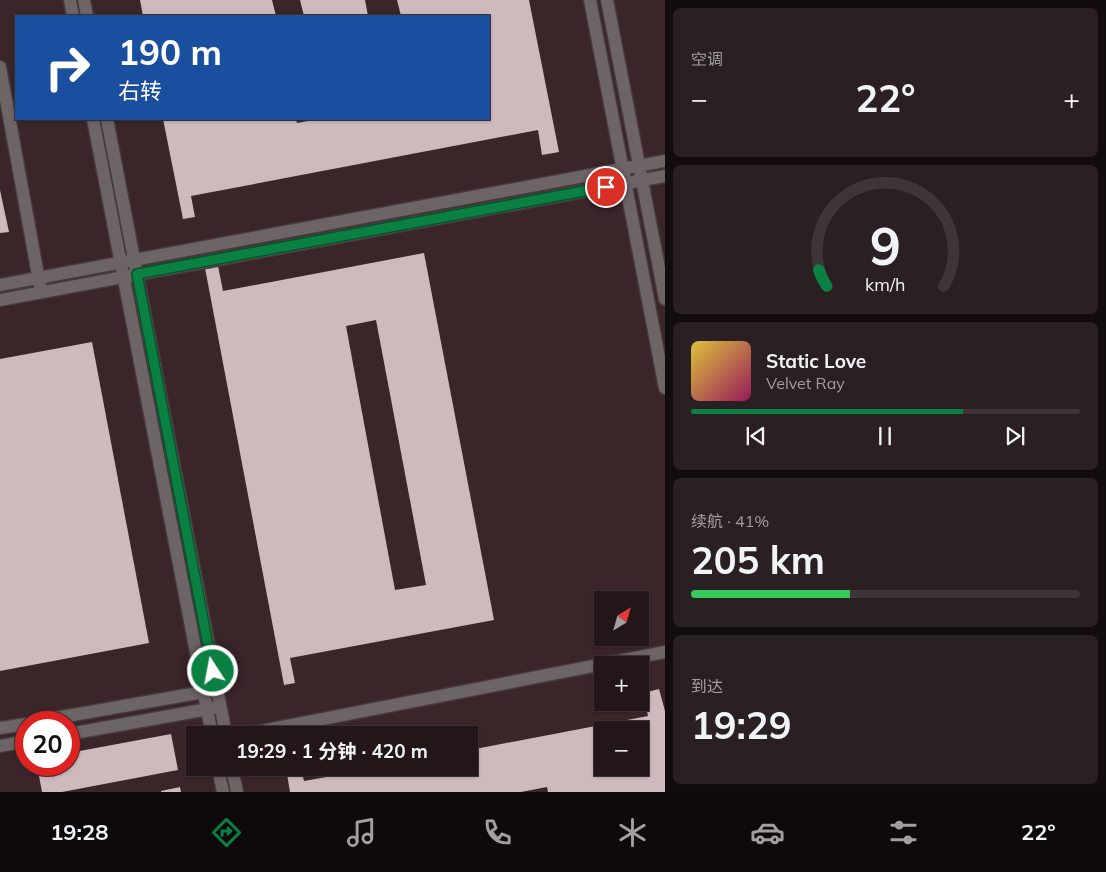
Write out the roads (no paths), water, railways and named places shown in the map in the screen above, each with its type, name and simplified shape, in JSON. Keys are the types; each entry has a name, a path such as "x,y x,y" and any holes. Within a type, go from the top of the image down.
{"lane":[{"path":"70,0 73,15"},
{"path":"84,0 87,15"},
{"path":"590,0 665,388"},
{"path":"607,0 665,299"},
{"path":"0,67 41,292"},
{"path":"93,120 210,726"},
{"path":"107,120 224,726"},
{"path":"0,285 665,161"},
{"path":"0,300 665,176"},
{"path":"287,726 665,652"},
{"path":"80,714 217,690"},
{"path":"80,732 220,707"},
{"path":"0,728 15,726"},
{"path":"0,746 15,743"},
{"path":"219,776 222,792"},
{"path":"233,776 236,792"}]}
